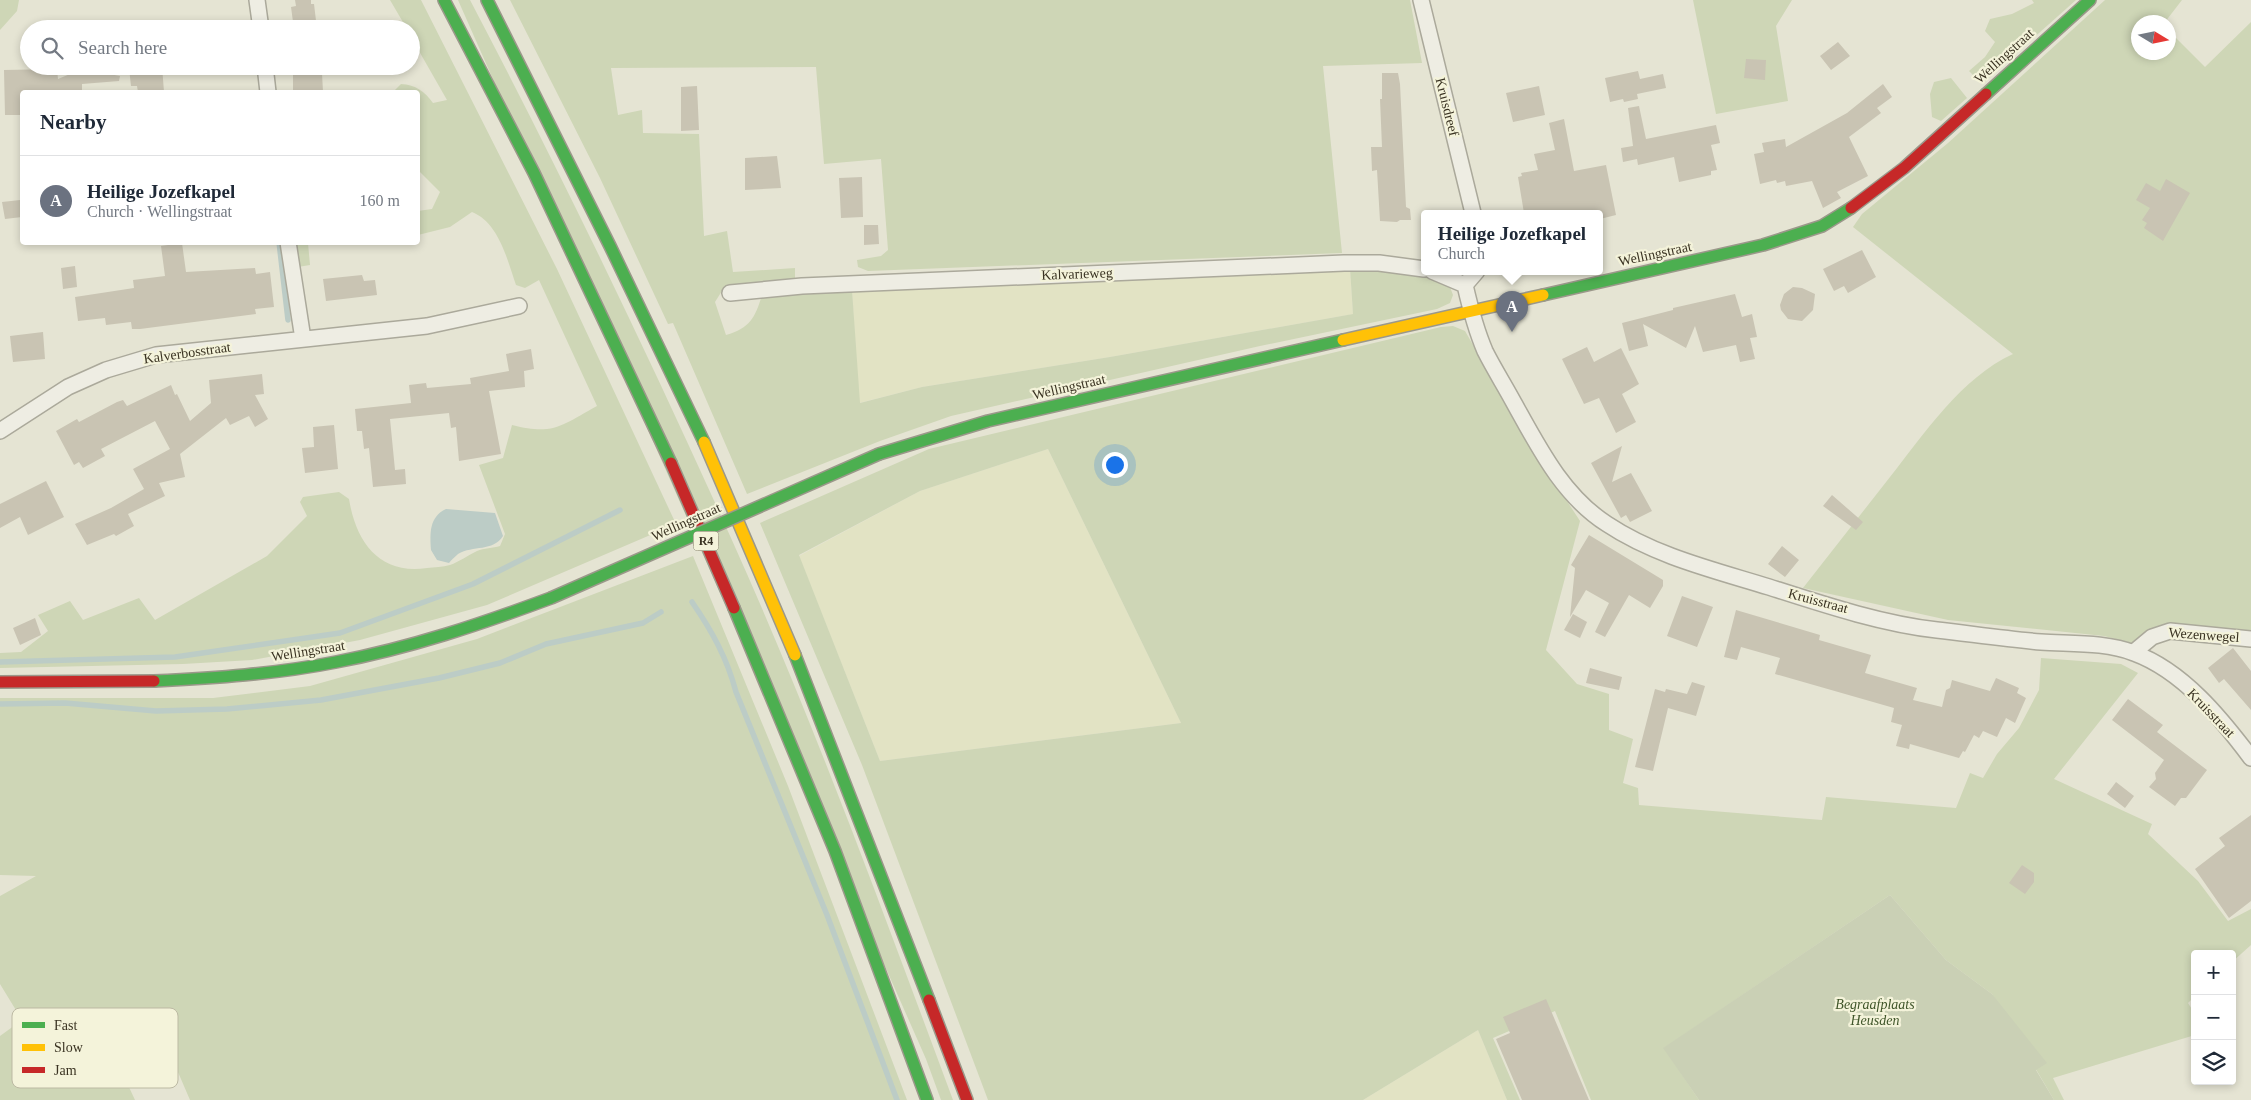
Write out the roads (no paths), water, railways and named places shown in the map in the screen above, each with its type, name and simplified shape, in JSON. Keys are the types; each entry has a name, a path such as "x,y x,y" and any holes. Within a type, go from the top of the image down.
{"main road":[{"name":"R4","path":"444,0 534,172 694,513 835,851 927,1100"},
{"path":"487,0 574,174 725,491 798,660 868,836 967,1100"},
{"name":"Wellingstraat","path":"0,682 194,680 304,668 426,642 471,628 551,598 879,454 997,419 1763,245 1822,226 1837,218 1904,168 2090,0"}],"street":[{"path":"257,0 260,20"},
{"name":"Kruisdreef","path":"1421,0 1472,210"},
{"path":"266,75 268,90"},
{"path":"288,245 303,339"},
{"name":"Kalvarieweg","path":"730,293 802,286 1344,262 1379,262 1421,269"},
{"path":"1441,275 1464,285 1472,312"},
{"path":"1464,285 1473,275"},
{"name":"Kalverbosstraat","path":"0,431 68,387 106,370 156,355 427,326 519,306"},
{"name":"Kruisstraat","path":"1472,312 1485,351 1542,454 1561,482 1581,504 1606,524 1633,539 1682,560 1798,596 1919,627 2021,640 2110,647 2134,652 2177,678 2209,707 2251,758"},
{"name":"Wezenwegel","path":"2134,652 2152,636 2170,631 2251,639"}],"waterway":[{"path":"279,245 288,320"},
{"path":"0,662 175,657 340,633 473,584 620,510"},
{"path":"692,602 712,634 728,668 736,692 827,915 897,1100"},
{"path":"0,704 65,703 156,711 227,709 321,700 439,678 500,663 546,644 643,623 661,612"}],"place":[{"name":"Heilige Jozefkapel","path":"1512,332"}],"park label":[{"name":"Begraafplaats Heusden","path":"1875,1012"}]}
